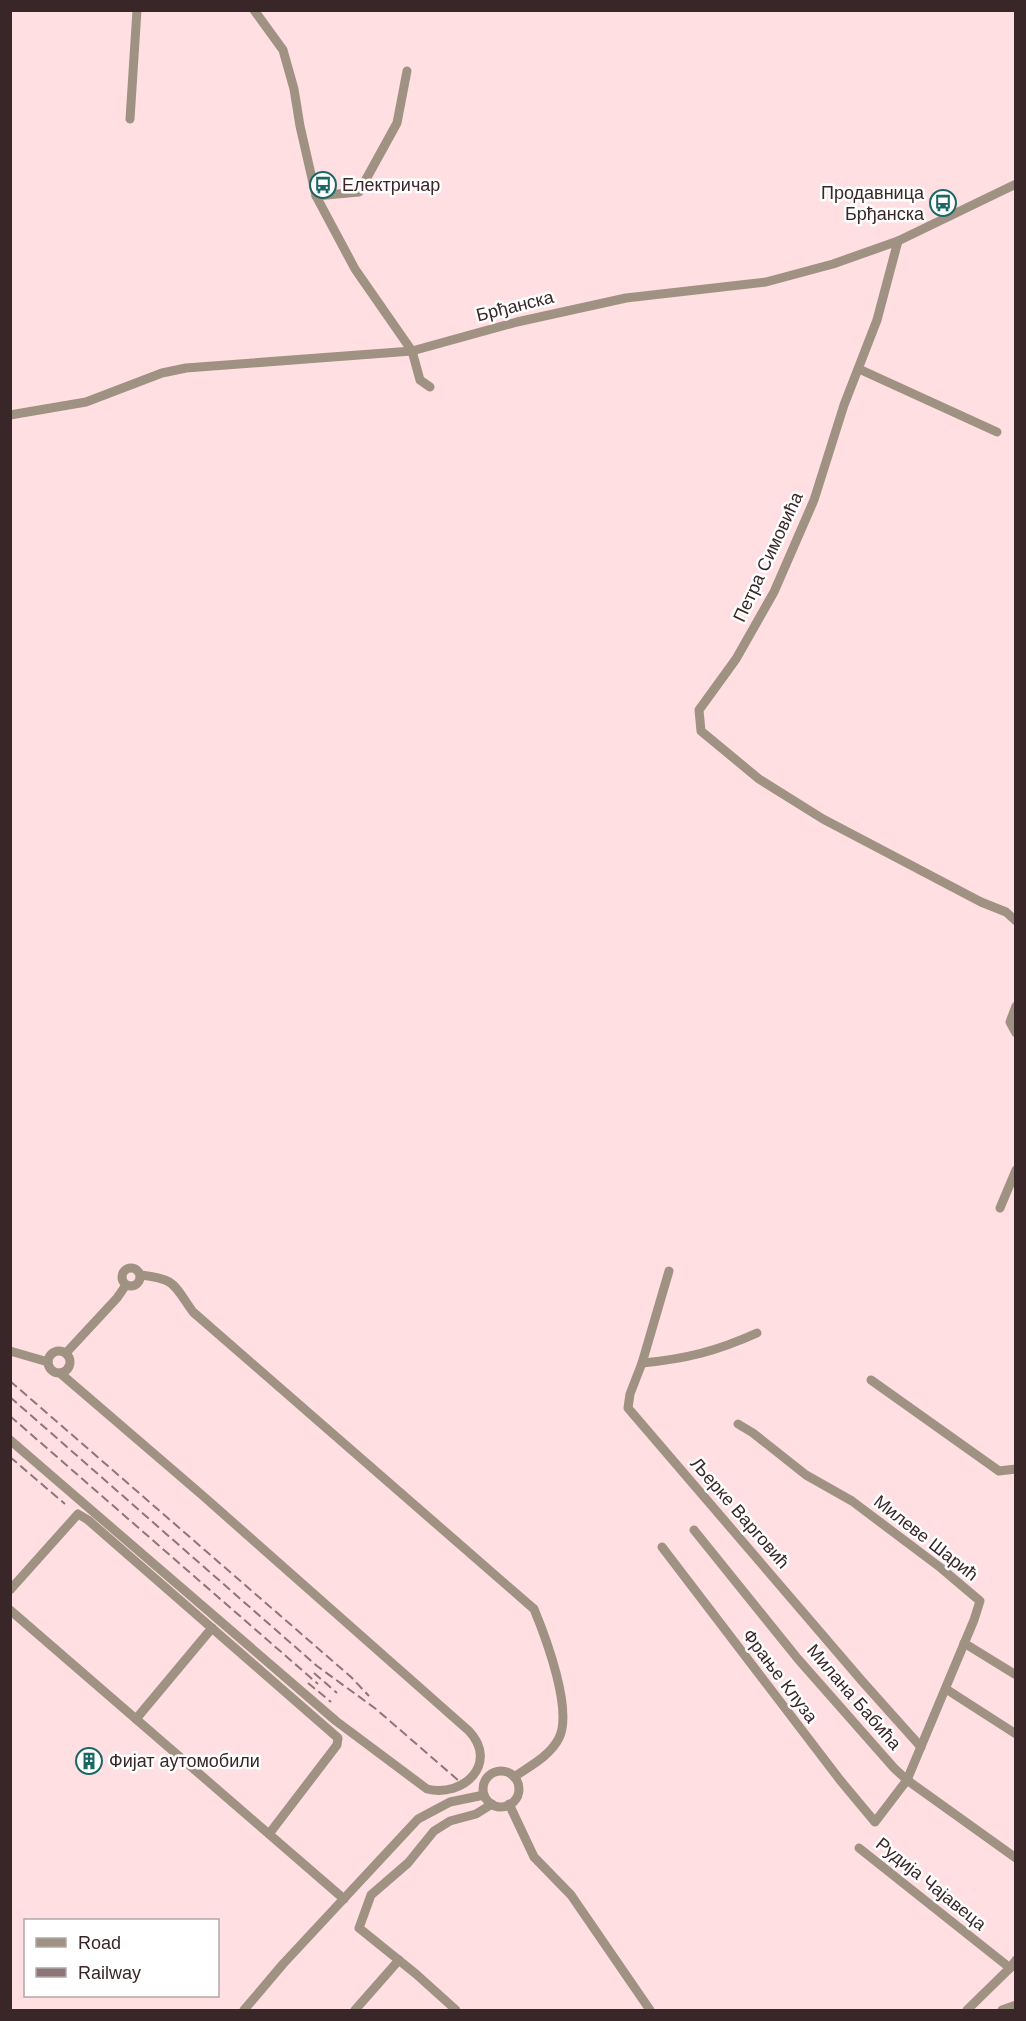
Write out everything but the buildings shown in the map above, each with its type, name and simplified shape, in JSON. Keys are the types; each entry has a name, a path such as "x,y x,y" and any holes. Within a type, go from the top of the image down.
{"street":[{"path":"130,120 137,10"},
{"path":"254,10 283,50 294,88 316,196 355,270 412,351 420,380 430,387"},
{"path":"316,196 358,192 397,123 407,71"},
{"name":"Брђанска","path":"10,415 86,402 162,373 186,368 412,351 517,322 626,298 766,282 833,264 898,241 1016,184"},
{"name":"Петра Симовића","path":"898,241 877,320 844,405 810,510 774,591 735,659 699,710 701,731 759,779 823,819 981,902 1006,912 1016,921"},
{"path":"859,369 997,432"},
{"path":"1016,1006 1010,1022 1016,1033"},
{"path":"1000,1208 1016,1170"},
{"path":"126,1285 122,1277 126,1269 135,1268 141,1275 163,1277 172,1283 193,1312 534,1610 557,1678 564,1712 560,1737 546,1755 514,1777"},
{"name":"Љерке Варговић","path":"669,1271 642,1363 630,1394 628,1408 921,1747"},
{"path":"126,1285 135,1285 140,1281 141,1275"},
{"path":"66,1353 117,1298 126,1285"},
{"path":"642,1363 680,1359 724,1348 757,1333"},
{"path":"48,1362 52,1353 59,1350 66,1353 70,1359 69,1367 60,1373"},
{"path":"10,1351 48,1362 53,1371 60,1373 202,1495 456,1718 480,1746 480,1761 473,1776 449,1791 428,1789 336,1721 10,1440"},
{"path":"871,1380 999,1471 1016,1469"},
{"name":"Милеве Шарић","path":"738,1424 806,1475 852,1501 980,1600 974,1620 908,1780 876,1822"},
{"path":"10,1590 78,1514 88,1520 338,1738 337,1745 268,1833"},
{"name":"Милана Бабића","path":"694,1530 798,1659 894,1768 1016,1858"},
{"name":"Фрање Клуза","path":"662,1547 840,1780 876,1822"},
{"path":"10,1610 344,1899"},
{"path":"136,1719 212,1628"},
{"path":"964,1643 1016,1675"},
{"path":"946,1689 1016,1734"},
{"path":"505,1771 514,1777 519,1789 509,1804 498,1806 492,1804 484,1795 486,1779 494,1772 505,1771"},
{"path":"244,2010 283,1964 418,1820 450,1802 484,1795"},
{"path":"456,2010 359,1928 371,1895 408,1863 434,1831 450,1821 476,1814 492,1804"},
{"path":"509,1804 534,1857 571,1894 650,2010"},
{"name":"Рудија Чајавеца","path":"859,1848 1013,1964"},
{"path":"355,2010 399,1960"},
{"path":"967,2010 1013,1964"},
{"path":"1002,2010 1016,2005"}],"railway":[{"path":"10,1381 351,1677 369,1696"},
{"path":"10,1397 317,1666 376,1709 459,1781"},
{"path":"10,1416 318,1684"},
{"path":"10,1457 65,1504"},
{"path":"314,1673 337,1693"},
{"path":"308,1683 331,1702"}],"place":[{"name":"Електричар","path":"323,185"},
{"name":"Продавница Брђанска","path":"943,203"},
{"name":"Фијат аутомобили","path":"89,1761"}]}
